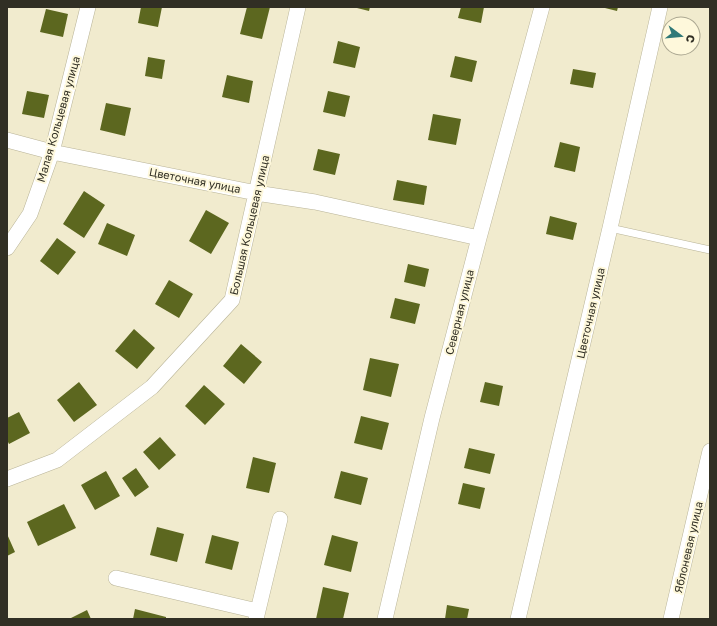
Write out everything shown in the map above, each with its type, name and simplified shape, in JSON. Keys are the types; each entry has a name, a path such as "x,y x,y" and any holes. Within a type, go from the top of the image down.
{"street":[{"name":"Малая Кольцевая улица","path":"7,248 30,214 52,152 88,7"},
{"name":"Большая Кольцевая улица","path":"7,479 57,460 152,387 232,300 298,7"},
{"name":"Северная улица","path":"385,619 432,418 542,7"},
{"name":"Цветочная улица","path":"518,619 610,228 660,7"},
{"name":"Цветочная улица","path":"7,140 52,152 315,202 479,238"},
{"name":"Яблоневая улица","path":"671,619 710,451"},
{"path":"116,578 256,615 280,519"}],"lane":[{"path":"610,228 710,250"}],"building":[{"path":"141,7 162,7 158,27 138,23"},
{"path":"247,7 270,7 262,39 240,34"},
{"path":"353,7 370,7 369,11"},
{"path":"461,7 484,7 481,23 458,18"},
{"path":"601,7 618,7 617,11"},
{"path":"46,9 68,14 63,37 40,32"},
{"path":"338,41 360,47 355,68 333,63"},
{"path":"455,56 477,61 472,82 450,77"},
{"path":"148,57 165,60 162,79 145,76"},
{"path":"573,69 596,73 593,88 570,84"},
{"path":"227,75 253,81 249,103 222,97"},
{"path":"27,91 49,95 44,118 22,114"},
{"path":"328,91 350,96 345,117 323,112"},
{"path":"106,103 131,108 125,136 100,130"},
{"path":"433,114 461,119 456,145 428,140"},
{"path":"560,142 580,147 575,172 554,167"},
{"path":"318,149 340,154 335,175 313,170"},
{"path":"397,180 427,186 424,205 393,200"},
{"path":"84,191 105,205 84,238 63,224"},
{"path":"206,210 229,223 211,254 189,241"},
{"path":"550,216 577,223 573,240 546,234"},
{"path":"107,223 135,235 127,256 98,244"},
{"path":"57,238 76,252 58,275 40,261"},
{"path":"408,264 429,269 425,287 404,282"},
{"path":"169,280 193,294 179,318 155,304"},
{"path":"395,298 420,304 415,324 390,318"},
{"path":"134,329 155,348 137,369 115,351"},
{"path":"241,344 262,362 244,384 223,366"},
{"path":"370,358 399,364 391,397 363,390"},
{"path":"79,382 97,405 74,422 57,400"},
{"path":"485,382 503,386 499,406 480,402"},
{"path":"204,385 225,404 205,425 185,406"},
{"path":"19,412 30,433 9,444 7,440 7,418"},
{"path":"361,416 389,423 382,450 354,443"},
{"path":"160,437 176,455 159,470 143,452"},
{"path":"469,448 495,454 490,474 464,468"},
{"path":"253,457 276,463 269,493 246,488"},
{"path":"136,468 149,487 135,497 122,478"},
{"path":"106,471 120,496 95,510 81,485"},
{"path":"341,471 368,478 361,505 334,498"},
{"path":"463,483 485,488 480,509 458,504"},
{"path":"64,504 76,528 38,546 27,522"},
{"path":"157,527 184,534 177,562 150,555"},
{"path":"7,534 15,552 7,556"},
{"path":"212,535 239,542 232,570 205,563"},
{"path":"332,535 358,542 351,572 324,565"},
{"path":"323,587 349,593 343,619 316,619"},
{"path":"447,605 469,609 467,619 445,619"},
{"path":"135,609 166,617 166,619 133,619"},
{"path":"87,610 91,619 69,619"}]}
